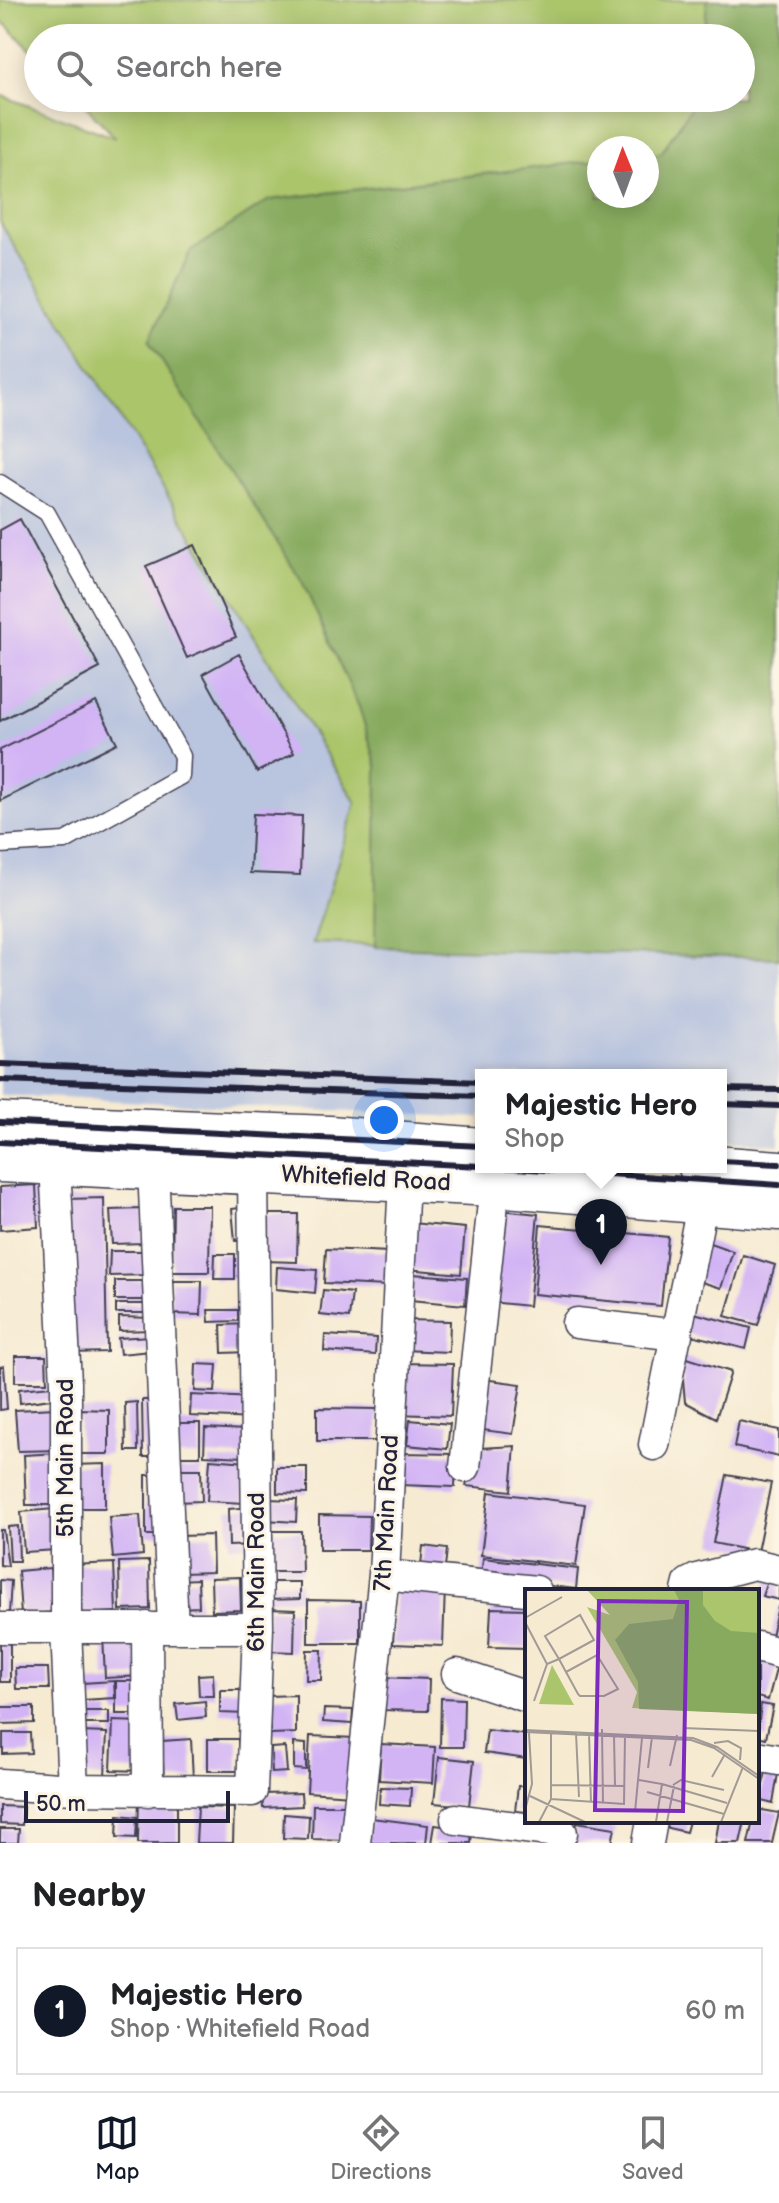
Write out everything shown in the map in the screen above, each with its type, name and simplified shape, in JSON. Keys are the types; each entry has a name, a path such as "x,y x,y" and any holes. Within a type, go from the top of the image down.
{"main road":[{"name":"Whitefield Road","path":"0,1125 54,1144 153,1167 404,1181 475,1169"},
{"name":"Whitefield Road","path":"0,1160 54,1144 329,1138 475,1165"},
{"name":"Whitefield Road","path":"606,1173 704,1178 779,1173"},
{"name":"Whitefield Road","path":"704,1178 779,1208"}],"street":[{"name":"5th Main Road","path":"54,1144 66,1383 66,1628 73,1789"},
{"path":"148,1791 160,1627 153,1167"},
{"name":"6th Main Road","path":"0,1784 73,1789 252,1791 258,1628 253,1173"},
{"path":"465,1467 488,1173"},
{"path":"654,1445 704,1178"},
{"name":"7th Main Road","path":"355,1843 384,1575 404,1181"},
{"path":"577,1323 677,1335"},
{"path":"688,1589 689,1583 697,1579 754,1564 779,1570"},
{"path":"384,1575 525,1590"},
{"path":"0,1628 258,1628"},
{"path":"759,1648 779,1653"},
{"path":"457,1674 525,1696"},
{"path":"759,1756 779,1760"},
{"path":"456,1819 562,1832"},
{"path":"648,1843 652,1823"}],"lane":[{"path":"0,483 47,513 182,756 181,776 65,841 0,845"}],"shaded area":[{"path":"0,222 357,803 313,943 779,958 779,1145 727,1140 727,1069 475,1069 475,1118 0,1095"}],"green space":[{"path":"0,0 779,0 779,958 313,943 356,803 0,222 0,95 24,104 24,112 46,112 116,138 91,112 755,112 755,24 24,24 24,43 0,19"},
{"path":"707,0 779,0 779,958 375,947 377,766 359,707 302,581 149,341 190,252 269,200 587,161 587,208 659,208 659,153 688,112 755,112 755,24 705,24"}],"building":[{"path":"20,519 100,668 0,721 0,530"},
{"path":"195,545 236,637 187,658 146,566"},
{"path":"239,654 294,753 257,772 203,674"},
{"path":"96,702 117,743 0,801 0,750"},
{"path":"253,814 302,816 300,875 250,873"},
{"path":"36,1185 38,1227 0,1230 0,1187"},
{"path":"104,1198 107,1352 71,1353 67,1199"},
{"path":"173,1206 210,1206 209,1272 172,1272"},
{"path":"245,1207 248,1240 235,1241 232,1209"},
{"path":"143,1209 144,1243 112,1244 110,1210"},
{"path":"500,1210 538,1214 529,1306 490,1302"},
{"path":"264,1214 298,1214 297,1262 263,1261"},
{"path":"411,1223 465,1228 461,1274 407,1269"},
{"path":"540,1225 668,1237 661,1306 534,1294"},
{"path":"707,1242 733,1251 721,1288 695,1280"},
{"path":"326,1249 389,1252 387,1286 324,1283"},
{"path":"110,1251 147,1251 147,1275 109,1276"},
{"path":"215,1254 235,1254 235,1279 214,1279"},
{"path":"743,1255 775,1265 758,1325 725,1316"},
{"path":"277,1267 317,1270 315,1293 276,1289"},
{"path":"412,1274 467,1278 465,1305 410,1300"},
{"path":"115,1281 152,1281 152,1300 115,1300"},
{"path":"171,1281 202,1281 201,1315 171,1314"},
{"path":"323,1290 352,1293 349,1318 320,1315"},
{"path":"116,1304 152,1304 152,1313 116,1313"},
{"path":"208,1310 238,1310 238,1321 209,1322"},
{"path":"690,1312 751,1328 746,1349 684,1333"},
{"path":"119,1317 153,1318 153,1330 119,1331"},
{"path":"403,1320 450,1321 449,1352 402,1350"},
{"path":"249,1324 249,1352 222,1353 221,1325"},
{"path":"325,1335 376,1338 375,1355 324,1351"},
{"path":"150,1336 151,1351 120,1354 118,1338"},
{"path":"15,1356 46,1356 47,1382 15,1382"},
{"path":"681,1356 731,1372 716,1418 685,1402"},
{"path":"399,1363 453,1364 451,1416 397,1414"},
{"path":"196,1364 217,1365 215,1392 195,1391"},
{"path":"4,1366 7,1409 0,1410 0,1367"},
{"path":"482,1379 521,1384 513,1434 475,1429"},
{"path":"52,1386 51,1399 20,1403 19,1389"},
{"path":"191,1395 254,1398 253,1419 190,1416"},
{"path":"142,1400 156,1400 156,1457 143,1457"},
{"path":"137,1402 138,1451 126,1451 125,1403"},
{"path":"56,1408 61,1450 18,1451 15,1410"},
{"path":"317,1408 378,1409 378,1441 317,1441"},
{"path":"79,1409 109,1410 109,1454 79,1454"},
{"path":"410,1420 450,1424 447,1449 407,1445"},
{"path":"739,1421 779,1430 779,1457 734,1447"},
{"path":"178,1423 200,1423 200,1456 178,1456"},
{"path":"205,1428 246,1430 245,1457 204,1455"},
{"path":"515,1446 511,1491 466,1486 480,1448"},
{"path":"58,1453 62,1505 26,1505 24,1455"},
{"path":"401,1453 456,1454 455,1487 400,1485"},
{"path":"210,1459 247,1462 244,1503 207,1501"},
{"path":"105,1464 105,1508 72,1508 72,1465"},
{"path":"277,1467 307,1467 307,1494 277,1493"},
{"path":"174,1469 201,1469 202,1501 174,1502"},
{"path":"146,1475 160,1475 160,1535 146,1535"},
{"path":"727,1475 771,1483 757,1552 713,1543"},
{"path":"489,1492 585,1504 576,1566 481,1555"},
{"path":"266,1499 297,1500 296,1522 265,1520"},
{"path":"253,1507 255,1545 229,1546 228,1509"},
{"path":"54,1509 57,1550 24,1552 21,1512"},
{"path":"140,1515 143,1555 113,1558 109,1517"},
{"path":"319,1515 369,1516 368,1550 319,1550"},
{"path":"18,1526 19,1561 10,1561 8,1527"},
{"path":"0,1530 3,1530 8,1566 0,1565"},
{"path":"269,1531 301,1531 302,1572 269,1572"},
{"path":"212,1535 213,1572 182,1573 181,1536"},
{"path":"423,1546 447,1549 445,1567 421,1565"},
{"path":"483,1558 578,1569 576,1589 481,1578"},
{"path":"149,1561 150,1609 120,1610 119,1562"},
{"path":"114,1563 116,1612 74,1615 72,1565"},
{"path":"50,1568 54,1612 21,1615 18,1571"},
{"path":"240,1577 241,1610 212,1611 211,1578"},
{"path":"768,1578 779,1580 779,1600 762,1596"},
{"path":"198,1579 199,1607 179,1608 178,1580"},
{"path":"0,1580 11,1581 9,1614 0,1613"},
{"path":"267,1582 300,1582 300,1599 267,1600"},
{"path":"396,1584 445,1586 443,1646 393,1644"},
{"path":"308,1600 360,1601 360,1643 308,1643"},
{"path":"491,1608 525,1609 525,1648 489,1647"},
{"path":"779,1608 779,1642 770,1640"},
{"path":"268,1609 295,1610 294,1652 267,1651"},
{"path":"140,1633 142,1676 105,1678 103,1635"},
{"path":"0,1642 10,1642 10,1682 0,1682"},
{"path":"307,1650 322,1650 321,1680 306,1680"},
{"path":"759,1653 779,1658 768,1700 759,1698"},
{"path":"15,1668 48,1668 49,1689 16,1689"},
{"path":"213,1674 214,1696 199,1696 198,1675"},
{"path":"380,1677 429,1679 428,1711 379,1710"},
{"path":"114,1681 115,1698 82,1700 82,1683"},
{"path":"116,1681 144,1681 144,1714 116,1714"},
{"path":"220,1690 247,1690 247,1714 220,1713"},
{"path":"296,1695 296,1733 270,1734 269,1696"},
{"path":"441,1698 464,1699 463,1747 440,1747"},
{"path":"205,1701 206,1717 178,1720 176,1704"},
{"path":"761,1704 773,1706 766,1738 759,1736"},
{"path":"1,1707 34,1707 34,1723 1,1724"},
{"path":"324,1709 353,1710 352,1724 323,1722"},
{"path":"80,1711 109,1711 109,1724 80,1724"},
{"path":"113,1721 142,1722 140,1771 111,1770"},
{"path":"487,1730 525,1735 525,1759 484,1753"},
{"path":"80,1732 107,1733 105,1777 79,1776"},
{"path":"3,1733 30,1733 31,1753 3,1754"},
{"path":"310,1736 355,1738 352,1795 307,1792"},
{"path":"191,1739 193,1779 164,1781 162,1741"},
{"path":"208,1739 238,1739 238,1771 208,1771"},
{"path":"294,1743 306,1744 306,1770 294,1769"},
{"path":"381,1744 435,1747 433,1783 379,1780"},
{"path":"285,1747 287,1772 272,1773 271,1748"},
{"path":"439,1757 474,1761 469,1806 434,1803"},
{"path":"768,1764 779,1767 773,1804 759,1800"},
{"path":"518,1786 525,1786 525,1812 515,1811"},
{"path":"380,1787 411,1788 410,1806 379,1804"},
{"path":"301,1793 302,1806 263,1808 262,1794"},
{"path":"139,1794 177,1794 177,1843 138,1843"},
{"path":"313,1805 350,1805 349,1840 312,1839"},
{"path":"0,1806 23,1807 22,1825 0,1824"},
{"path":"198,1807 234,1808 233,1843 196,1843"},
{"path":"759,1809 779,1813 772,1843 748,1843 753,1823 759,1823"},
{"path":"284,1814 309,1816 308,1839 283,1838"},
{"path":"118,1815 137,1817 136,1838 117,1837"},
{"path":"371,1818 428,1825 426,1843 368,1843"},
{"path":"577,1823 615,1828 612,1843 574,1843"},
{"path":"660,1823 688,1823 686,1832 659,1826"},
{"path":"719,1823 745,1823 740,1843 715,1843"},
{"path":"435,1825 472,1830 471,1843 432,1843"},
{"path":"0,1829 19,1829 18,1843 0,1843"}],"railway":[{"path":"0,1064 475,1082"},
{"path":"0,1080 475,1096"},
{"path":"727,1089 779,1090"},
{"path":"727,1104 779,1106"},
{"path":"0,1122 475,1146"},
{"path":"0,1142 475,1166"},
{"path":"727,1161 779,1164"},
{"path":"592,1173 779,1185"}],"place":[{"name":"Majestic Hero","path":"601,1265"}]}
